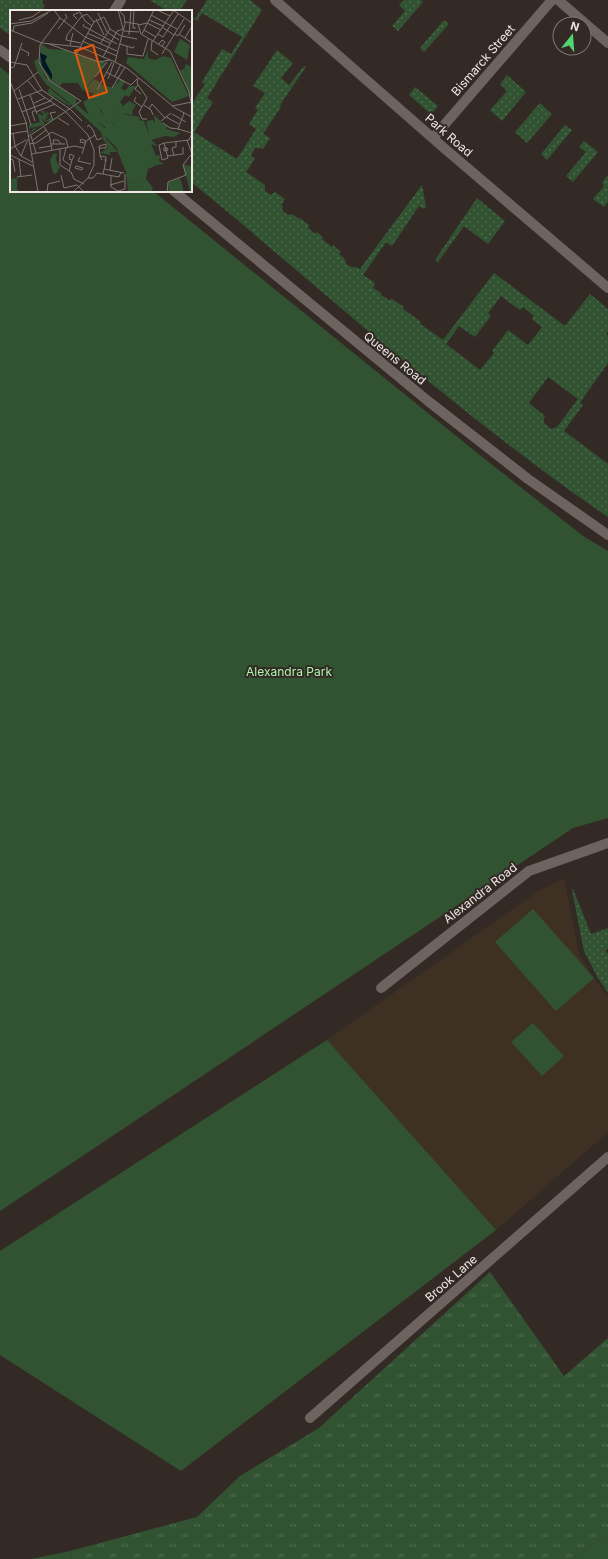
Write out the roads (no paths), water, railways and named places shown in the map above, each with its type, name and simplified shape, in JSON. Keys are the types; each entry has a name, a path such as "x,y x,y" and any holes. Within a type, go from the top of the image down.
{"street":[{"path":"115,10 121,0"},
{"name":"Park Road","path":"275,0 608,288"},
{"name":"Bismarck Street","path":"433,138 552,0"},
{"path":"558,0 608,43"},
{"path":"0,50 10,57"},
{"name":"Queens Road","path":"175,192 428,401 528,480 608,535"},
{"name":"Alexandra Road","path":"381,988 530,871 608,843"},
{"name":"Brook Lane","path":"310,1418 608,1157"}],"park label":[{"name":"Alexandra Park","path":"289,671"}]}
